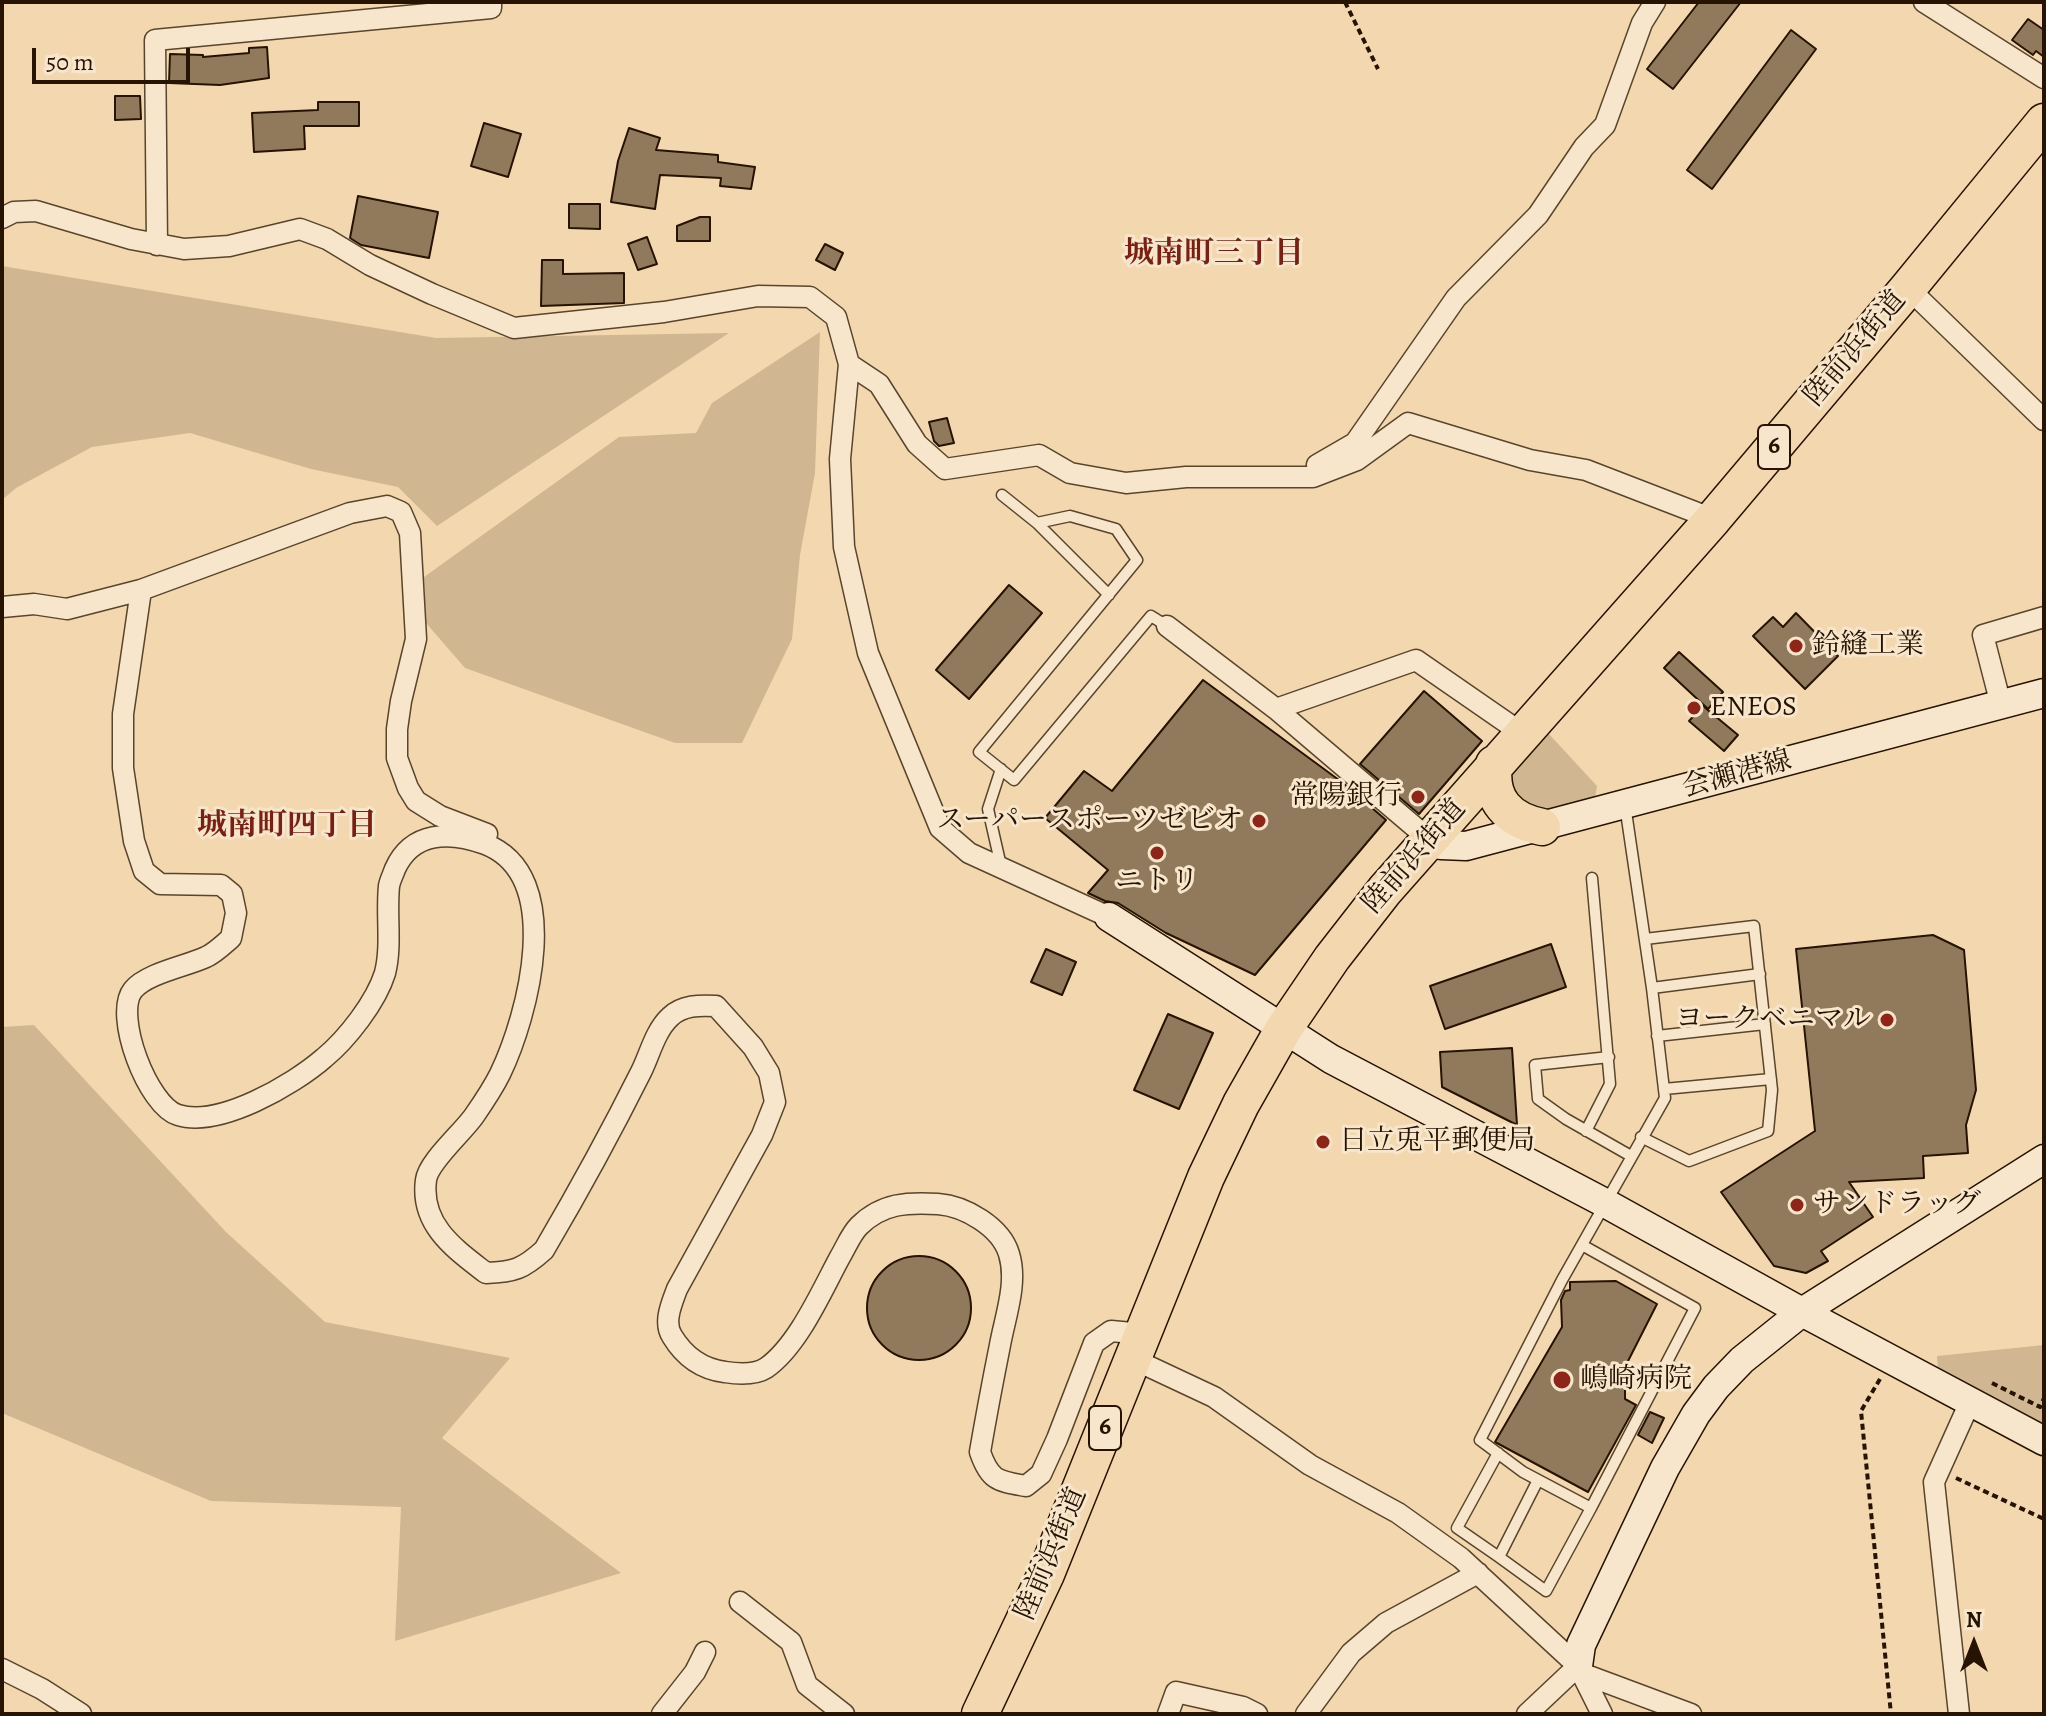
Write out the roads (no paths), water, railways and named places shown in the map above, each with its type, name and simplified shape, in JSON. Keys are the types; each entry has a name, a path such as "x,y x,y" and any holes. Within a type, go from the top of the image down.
{"highway":[{"name":"陸前浜街道","path":"983,1713 1046,1574 1206,1177 1241,1104 1283,1030 1368,911 1494,764 1713,519 2044,122"},
{"path":"1494,764 1492,778 1501,805 1512,817 1542,827"}],"street":[{"path":"157,245 155,40 491,8 491,2"},
{"path":"1296,477 1355,443 1456,298 1538,215 1584,147 1605,125 1642,23 1655,2"},
{"path":"1924,2 2044,78"},
{"path":"2,218 14,212 36,211 157,245 184,249 229,246 300,229 327,239 370,265 432,294 514,328 664,312 758,296 810,297 836,317 849,364 840,459 844,547 868,653 940,828 969,853 1109,917 1331,1059 1605,1203 2044,1441"},
{"path":"1908,288 2044,420"},
{"path":"849,364 879,384 917,444 945,469 1039,455 1070,473 1126,483 1186,477 1313,477 1357,460 1408,423 1530,460 1586,470 1713,519"},
{"path":"2,607 34,604 67,609 141,590 350,513 387,506 401,512 410,533 416,639 401,701 397,758 416,801 440,816 476,828 506,844 521,862 532,907 532,972 519,1025 500,1074 474,1117 426,1176 426,1201 433,1223 447,1242 486,1273 525,1267 544,1250 670,1017 685,1008 716,1006 753,1047 769,1073 775,1102 762,1135 677,1289 669,1313 669,1332 684,1353 702,1366 722,1372 744,1374 764,1370 783,1353 801,1327 857,1227 878,1210 902,1203 949,1205 977,1218 996,1232 1009,1254 1012,1283 980,1452 986,1470 998,1481 1026,1486 1041,1474 1094,1343 1111,1331 1214,1397 1310,1465 1398,1513 1461,1558 1580,1670 1602,1714"},
{"path":"141,590 123,714 123,768 134,841 144,871 160,884 221,885 232,894 236,913 231,938 209,956 149,978 132,990 127,1012 131,1040 154,1097 175,1114 196,1118 232,1109 272,1093 324,1058 360,1020 384,974 390,929 389,883 408,848 428,837 458,837 487,844 512,861 524,876"},
{"path":"2001,705 1983,635 2044,617"},
{"path":"1167,626 1276,709 1430,840"},
{"path":"1276,709 1416,660 1523,734"},
{"name":"会瀬港線","path":"1430,840 1441,845 1466,846 2044,693"},
{"path":"1527,1714 1580,1670 1581,1645 1613,1576 1665,1468 1696,1414 1716,1387 1742,1360 1802,1312 2044,1159"},
{"path":"1959,1714 1934,1482 1970,1402"},
{"path":"1306,1714 1351,1653 1386,1623 1478,1573"},
{"path":"740,1602 791,1642 807,1685 844,1714"},
{"path":"662,1714 695,1672 705,1652"},
{"path":"2,1669 42,1689 81,1714"},
{"path":"1580,1670 1691,1714"},
{"path":"1168,1714 1176,1692 1243,1707 1257,1714"}],"lane":[{"path":"1002,495 1037,523 1109,595"},
{"path":"1037,523 1070,516 1116,529 1137,560 979,752 1014,780 1151,616 1167,626"},
{"path":"1001,769 988,809 1001,866"},
{"path":"1591,1508 1538,1480 1480,1440 1582,1245 1665,1098 1625,805"},
{"path":"1586,1131 1610,1084 1592,878"},
{"path":"1641,1137 1689,1161 1768,1131 1771,1079 1754,926 1645,939"},
{"path":"1652,988 1760,974"},
{"path":"1657,1036 1765,1024"},
{"path":"1609,1057 1535,1065 1538,1099 1631,1156"},
{"path":"1664,1089 1771,1079"},
{"path":"1498,1453 1457,1528 1546,1591 1695,1308 1582,1245"},
{"path":"1499,1557 1538,1480"}],"place":[{"name":"鈴縫工業","path":"1796,646"},
{"name":"ENEOS","path":"1694,708"},
{"name":"常陽銀行","path":"1418,797"},
{"name":"スーパースポーツゼビオ","path":"1259,821"},
{"name":"ニトリ","path":"1157,853"},
{"name":"ヨークベニマル","path":"1887,1020"},
{"name":"日立兎平郵便局","path":"1323,1142"},
{"name":"サンドラッグ","path":"1797,1205"},
{"name":"嶋崎病院","path":"1562,1380"}],"district":[{"name":"城南町三丁目","path":"1214,255"},
{"name":"城南町四丁目","path":"287,827"}]}
